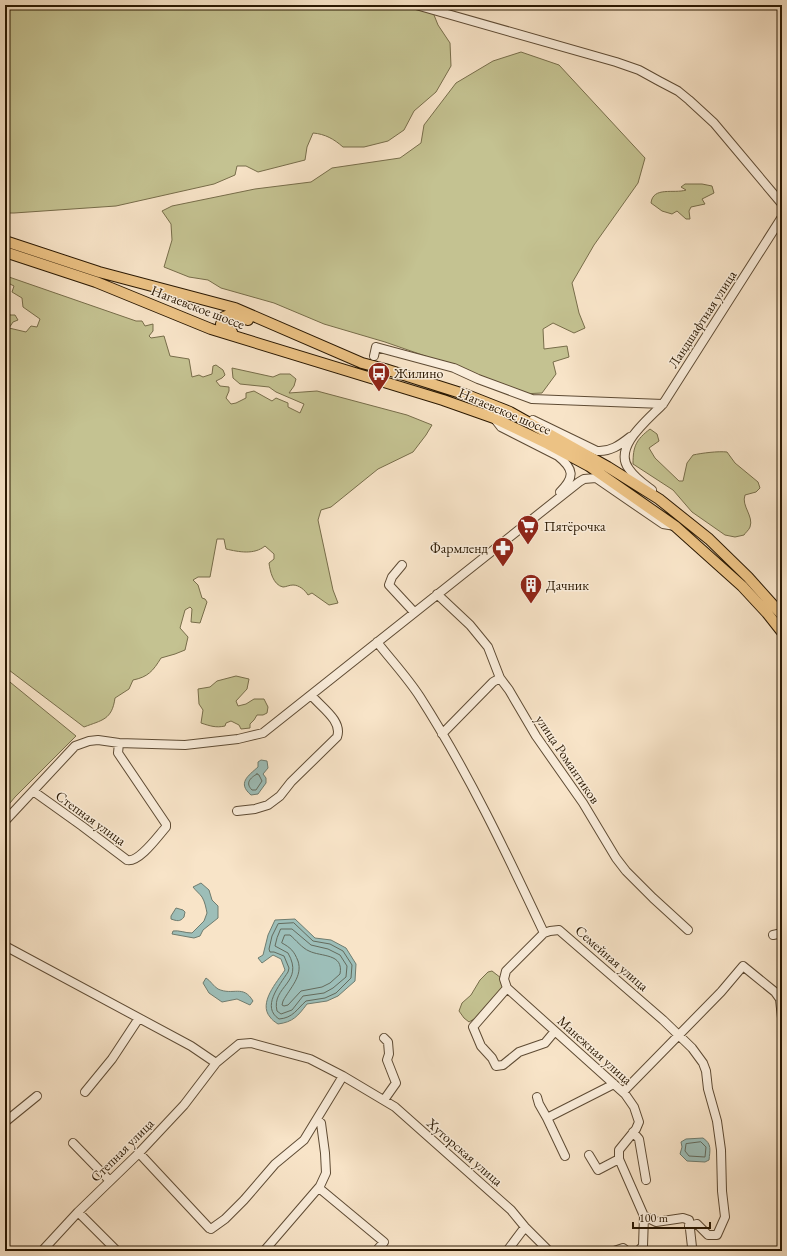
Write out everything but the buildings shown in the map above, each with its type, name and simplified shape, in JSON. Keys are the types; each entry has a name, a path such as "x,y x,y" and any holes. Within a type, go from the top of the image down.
{"main road":[{"name":"Нагаевское шоссе","path":"5,241 99,272 235,308 362,363 467,395 510,412 568,443 659,499 709,539 748,577 782,615"},
{"name":"Нагаевское шоссе","path":"5,252 96,282 211,329 443,400 494,418 589,466 676,526 742,586 782,632"},
{"path":"314,360 302,353 227,331 221,324 224,317 228,314 303,342 316,344"}],"street":[{"path":"416,5 609,60 639,70 678,91 704,113 782,204"},
{"name":"Ландшафтная улица","path":"638,430 663,404 782,217"},
{"path":"374,356 376,347 454,368 478,379 532,399 663,404"},
{"path":"510,412 520,413 597,451 605,452 613,448 638,430"},
{"path":"494,418 501,427 558,456 569,467 571,472 570,479 550,505"},
{"path":"638,430 624,450 624,457 628,469 637,478 700,526 709,539"},
{"path":"5,821 75,746 89,741 98,740 119,743 185,745 238,739 263,733 584,479 596,478 663,524 676,526"},
{"path":"402,565 392,577 389,585 414,612"},
{"name":"улица Романтиков","path":"438,594 470,625 488,647 500,678 509,690 536,736 583,803 616,858 626,871 688,930"},
{"path":"377,642 419,695 465,773 506,852 544,933 506,971 504,979 507,988 473,1026 481,1046 492,1058 496,1066 502,1065 519,1052 545,1042 555,1031"},
{"path":"442,734 493,682 500,678"},
{"path":"237,811 255,809 268,805 280,796 291,782 337,738 339,732 334,719 311,695"},
{"name":"Степная улица","path":"33,791 127,860 134,860 142,854 166,827 166,824 118,753 119,743"},
{"name":"Семейная улица","path":"544,933 559,930 679,1034 703,1063 706,1071 708,1089 718,1121 725,1217 717,1235 708,1235 693,1225"},
{"path":"773,935 782,933"},
{"path":"5,946 191,1046 216,1063"},
{"path":"622,1092 720,992 743,966 775,992 780,1000 782,1018"},
{"name":"Манежная улица","path":"507,988 614,1084 634,1107 639,1122 619,1150 619,1159"},
{"path":"85,1092 112,1059 139,1018"},
{"path":"384,1038 388,1042 389,1054 387,1060 396,1083 384,1100"},
{"name":"Степная улица","path":"42,1251 78,1212 139,1153 184,1105 216,1063 239,1044 251,1043 310,1059 384,1100"},
{"path":"139,1153 210,1228 230,1214 275,1164 304,1140 343,1076"},
{"path":"547,1118 614,1084"},
{"path":"5,1122 36,1096"},
{"path":"537,1097 565,1156"},
{"name":"Хуторская улица","path":"384,1100 395,1107 511,1210 525,1227 549,1251"},
{"path":"264,1251 319,1188 326,1172 323,1132 321,1123 317,1119"},
{"path":"633,1132 639,1139 646,1180"},
{"path":"74,1142 110,1181"},
{"path":"589,1155 598,1170 619,1159 644,1216 643,1246 638,1251"},
{"path":"319,1188 384,1242 376,1251"},
{"path":"78,1212 117,1251"},
{"path":"644,1216 656,1222 683,1218 689,1220 693,1225 692,1247"},
{"path":"507,1251 525,1227"},
{"path":"614,1251 623,1248 627,1251"}],"shaded area":[{"path":"5,5 430,5 438,25 450,43 451,66 436,92 414,111 404,130 388,141 364,147 343,147 329,137 313,133 307,147 305,160 258,172 246,166 237,166 235,175 214,184 116,206 5,213"},
{"path":"521,52 559,65 645,158 638,183 594,245 572,283 579,313 585,328 574,333 553,323 543,329 544,349 567,346 569,357 553,362 556,374 542,393 522,394 457,367 385,342 324,324 274,303 221,288 208,280 189,277 164,267 172,240 171,224 162,211 172,206 255,189 311,182 332,168 400,158 421,143 424,125 456,83 493,61"},
{"path":"685,184 702,184 712,186 714,193 702,199 705,204 691,207 689,211 690,219 686,219 677,211 672,214 662,211 651,203 656,194 660,192 686,190 681,187"},
{"path":"9,277 136,321 142,321 145,326 153,324 153,331 149,336 151,338 164,336 170,356 189,359 192,377 199,375 203,377 212,374 213,366 216,365 223,370 225,375 216,381 220,386 229,387 226,398 231,404 246,398 246,393 254,391 272,401 276,398 288,403 288,407 300,413 304,404 276,392 269,387 240,384 233,378 232,368 273,377 280,374 290,374 296,379 294,386 289,393 317,391 407,415 432,425 413,452 378,469 331,507 321,510 318,520 333,590 338,603 329,605 312,593 308,595 304,590 295,585 283,587 277,584 271,574 269,563 274,559 274,554 265,546 251,552 236,551 226,549 224,539 217,539 210,577 198,577 193,580 198,585 202,598 207,602 200,623 191,622 192,609 190,607 185,610 180,628 188,637 185,650 161,658 150,673 133,680 129,689 115,698 114,705 109,715 101,721 84,727 5,667 5,310 8,311 10,315 15,315 18,320 13,322 9,328 26,332 31,326 37,327 40,319 23,307 22,298 12,292 14,286 8,283"},
{"path":"650,429 657,434 659,441 649,448 655,458 679,481 683,481 687,463 693,455 710,452 727,452 735,463 758,482 760,488 756,492 745,495 744,499 751,523 744,535 735,537 725,535 692,512 673,490 633,464 636,444 638,440"},
{"path":"236,676 249,679 247,689 236,701 238,706 246,704 254,699 264,699 268,707 267,713 257,715 250,724 250,728 241,729 239,725 231,721 226,723 225,726 219,727 201,723 203,710 199,704 198,689 210,687 217,681"},
{"path":"5,678 76,736 5,809"},
{"path":"492,971 501,978 503,986 502,991 474,1019 469,1022 459,1011 462,1003 471,995 480,980 488,972"}],"water":[{"path":"261,760 267,761 268,768 263,774 266,778 266,783 258,794 251,795 247,791 244,783 258,767 258,762"},
{"path":"201,883 209,890 212,900 218,906 218,918 203,930 200,936 194,938 172,934 173,931 192,933 204,921 207,913 205,903 193,887"},
{"path":"176,908 185,912 183,919 177,921 171,919 171,916"},
{"path":"295,919 315,938 331,940 346,948 356,964 355,981 338,996 327,1001 307,1004 295,1018 288,1022 278,1024 270,1017 266,1005 270,993 285,970 281,959 273,955 262,963 258,958 263,955 268,935 275,920"},
{"path":"206,978 218,989 223,991 245,993 253,1001 250,1005 237,999 222,1002 209,993 203,983"},
{"path":"703,1138 709,1145 709,1160 705,1162 687,1161 680,1154 682,1147 681,1142 686,1139"}],"place":[{"name":"Жилино","path":"379,392"},
{"name":"Пятёрочка","path":"528,546"},
{"name":"Фармленд","path":"503,568"},
{"name":"Дачник","path":"531,604"}]}
